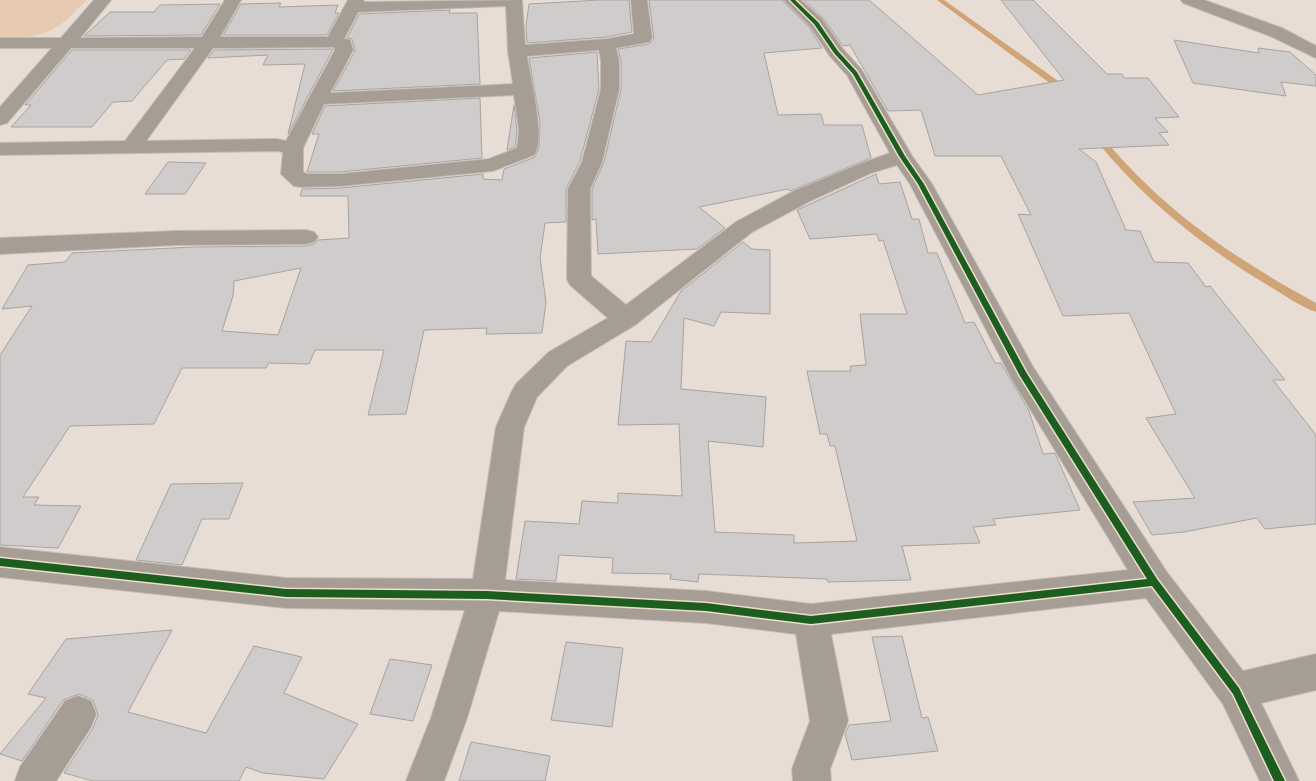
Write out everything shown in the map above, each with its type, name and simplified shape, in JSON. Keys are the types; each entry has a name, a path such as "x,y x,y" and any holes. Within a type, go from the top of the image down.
{"street":[{"path":"0,119 103,0"},
{"path":"130,148 206,44 233,0"},
{"path":"0,44 67,42 206,44 334,42 344,44 344,50 293,148 292,174 302,181 385,176 493,164 527,151 529,130 518,51 514,0 355,3 334,42"},
{"path":"518,51 606,44 643,38 639,0"},
{"path":"792,0 816,23 836,52 856,73 902,156 920,184 1023,374 1154,582 1236,691 1280,781"},
{"path":"1189,0 1276,32 1316,53"},
{"path":"1276,32 1304,30"},
{"path":"606,44 610,61 610,89 592,162 579,189 579,279 626,319"},
{"path":"317,99 523,89"},
{"path":"0,149 277,144 293,148"},
{"path":"425,781 450,718 487,595 510,427 526,391 558,359 626,319 744,227 802,196 864,169 902,156"},
{"path":"0,246 176,238 306,237"},
{"path":"0,562 286,593 487,595 706,607 810,620 1154,582"},
{"path":"810,620 830,721 811,769 812,781"},
{"path":"1236,691 1316,672"},
{"path":"34,781 78,714"}],"shaded area":[{"path":"0,0 87,0 64,22 47,32 30,36 0,38"}],"building":[{"path":"629,0 632,32 606,37 527,43 526,26 529,4"},
{"path":"649,0 782,0 809,27 822,48 764,53 778,115 821,114 824,125 862,125 871,158 790,191 788,189 699,207 725,228 697,249 598,254 596,219 592,220 592,189 604,162 621,89 621,61 618,49 649,44 654,39"},
{"path":"804,0 869,0 978,95 1064,80 1001,0 1033,0 1107,74 1122,74 1124,78 1148,78 1179,117 1155,118 1168,132 1159,133 1169,145 1079,149 1096,162 1126,230 1140,231 1154,262 1188,263 1206,287 1210,286 1285,380 1273,380 1316,435 1316,524 1265,529 1257,518 1184,532 1152,535 1133,502 1195,498 1146,418 1176,414 1129,313 1063,316 1018,214 1031,215 1001,156 935,156 921,110 888,111 850,45 843,46 823,18"},
{"path":"281,3 279,7 338,5 335,13 339,13 327,35 223,35 241,4"},
{"path":"220,4 201,35 84,36 110,12 154,12 160,5"},
{"path":"450,10 449,13 477,13 480,84 333,91 355,51 352,39 347,38 359,14"},
{"path":"1174,40 1259,53 1258,48 1290,52 1316,75 1316,86 1281,82 1286,96 1193,83"},
{"path":"333,49 288,134 305,64 263,65 268,55 208,58 214,50"},
{"path":"72,50 191,50 184,59 167,60 132,101 113,102 92,127 11,127 31,105 25,105"},
{"path":"597,52 599,89 580,161 566,189 566,222 545,223 540,258 546,302 542,333 486,334 487,328 424,330 406,414 368,415 384,350 315,350 309,364 269,363 266,368 182,368 154,424 70,426 23,497 39,497 34,505 81,506 58,548 0,545 0,355 32,306 2,309 28,265 65,262 72,253 193,247 306,246 314,244 318,240 349,238 348,196 300,196 302,189 340,188 483,174 483,179 502,180 504,169 535,157 539,147 540,122 529,58","holes":["301,268 278,335 222,331 233,296 234,281"]},
{"path":"480,98 482,158 340,172 307,172 319,134 312,134 325,106"},
{"path":"514,105 517,130 515,147 507,150"},
{"path":"168,162 206,163 185,194 145,194"},
{"path":"876,174 879,184 900,182 912,219 919,219 928,253 937,253 965,323 974,322 995,363 1001,363 1029,411 1043,454 1055,453 1080,510 993,519 996,525 973,527 980,543 902,546 911,580 828,582 827,579 699,574 698,582 670,579 671,574 612,573 613,558 559,555 556,581 516,579 525,521 579,524 582,501 618,503 618,493 682,496 679,424 618,425 626,341 651,342 681,291 743,242 752,249 770,250 770,314 721,312 714,326 684,318 681,389 766,397 763,447 708,441 715,532 794,535 794,543 857,541 835,446 830,446 827,434 820,434 807,371 851,371 850,366 866,365 860,314 907,314 883,240 879,241 877,234 810,239 797,210"},
{"path":"243,483 229,519 202,519 182,565 136,560 171,484"},
{"path":"172,630 128,712 206,733 254,646 302,657 284,693 358,724 324,779 263,773 246,767 239,781 93,781 64,773 93,728 98,715 93,700 79,694 63,700 22,761 0,754 46,698 28,694 66,639"},
{"path":"902,636 922,718 928,717 938,751 852,760 845,734 849,725 891,721 872,637"},
{"path":"566,642 623,648 612,727 551,720"},
{"path":"390,659 432,665 413,721 370,714"},
{"path":"471,742 550,756 545,781 459,781"}],"waterway":[{"path":"940,0 1058,85 1063,91"},
{"path":"1097,136 1118,163 1143,188 1197,234 1256,274 1316,308"}],"cycle path":[{"path":"792,0 816,23 836,52 855,73 902,156 921,184 1023,374 1154,582 1236,691 1280,781"},
{"path":"0,562 286,593 487,595 706,607 811,620 1154,582"}]}
